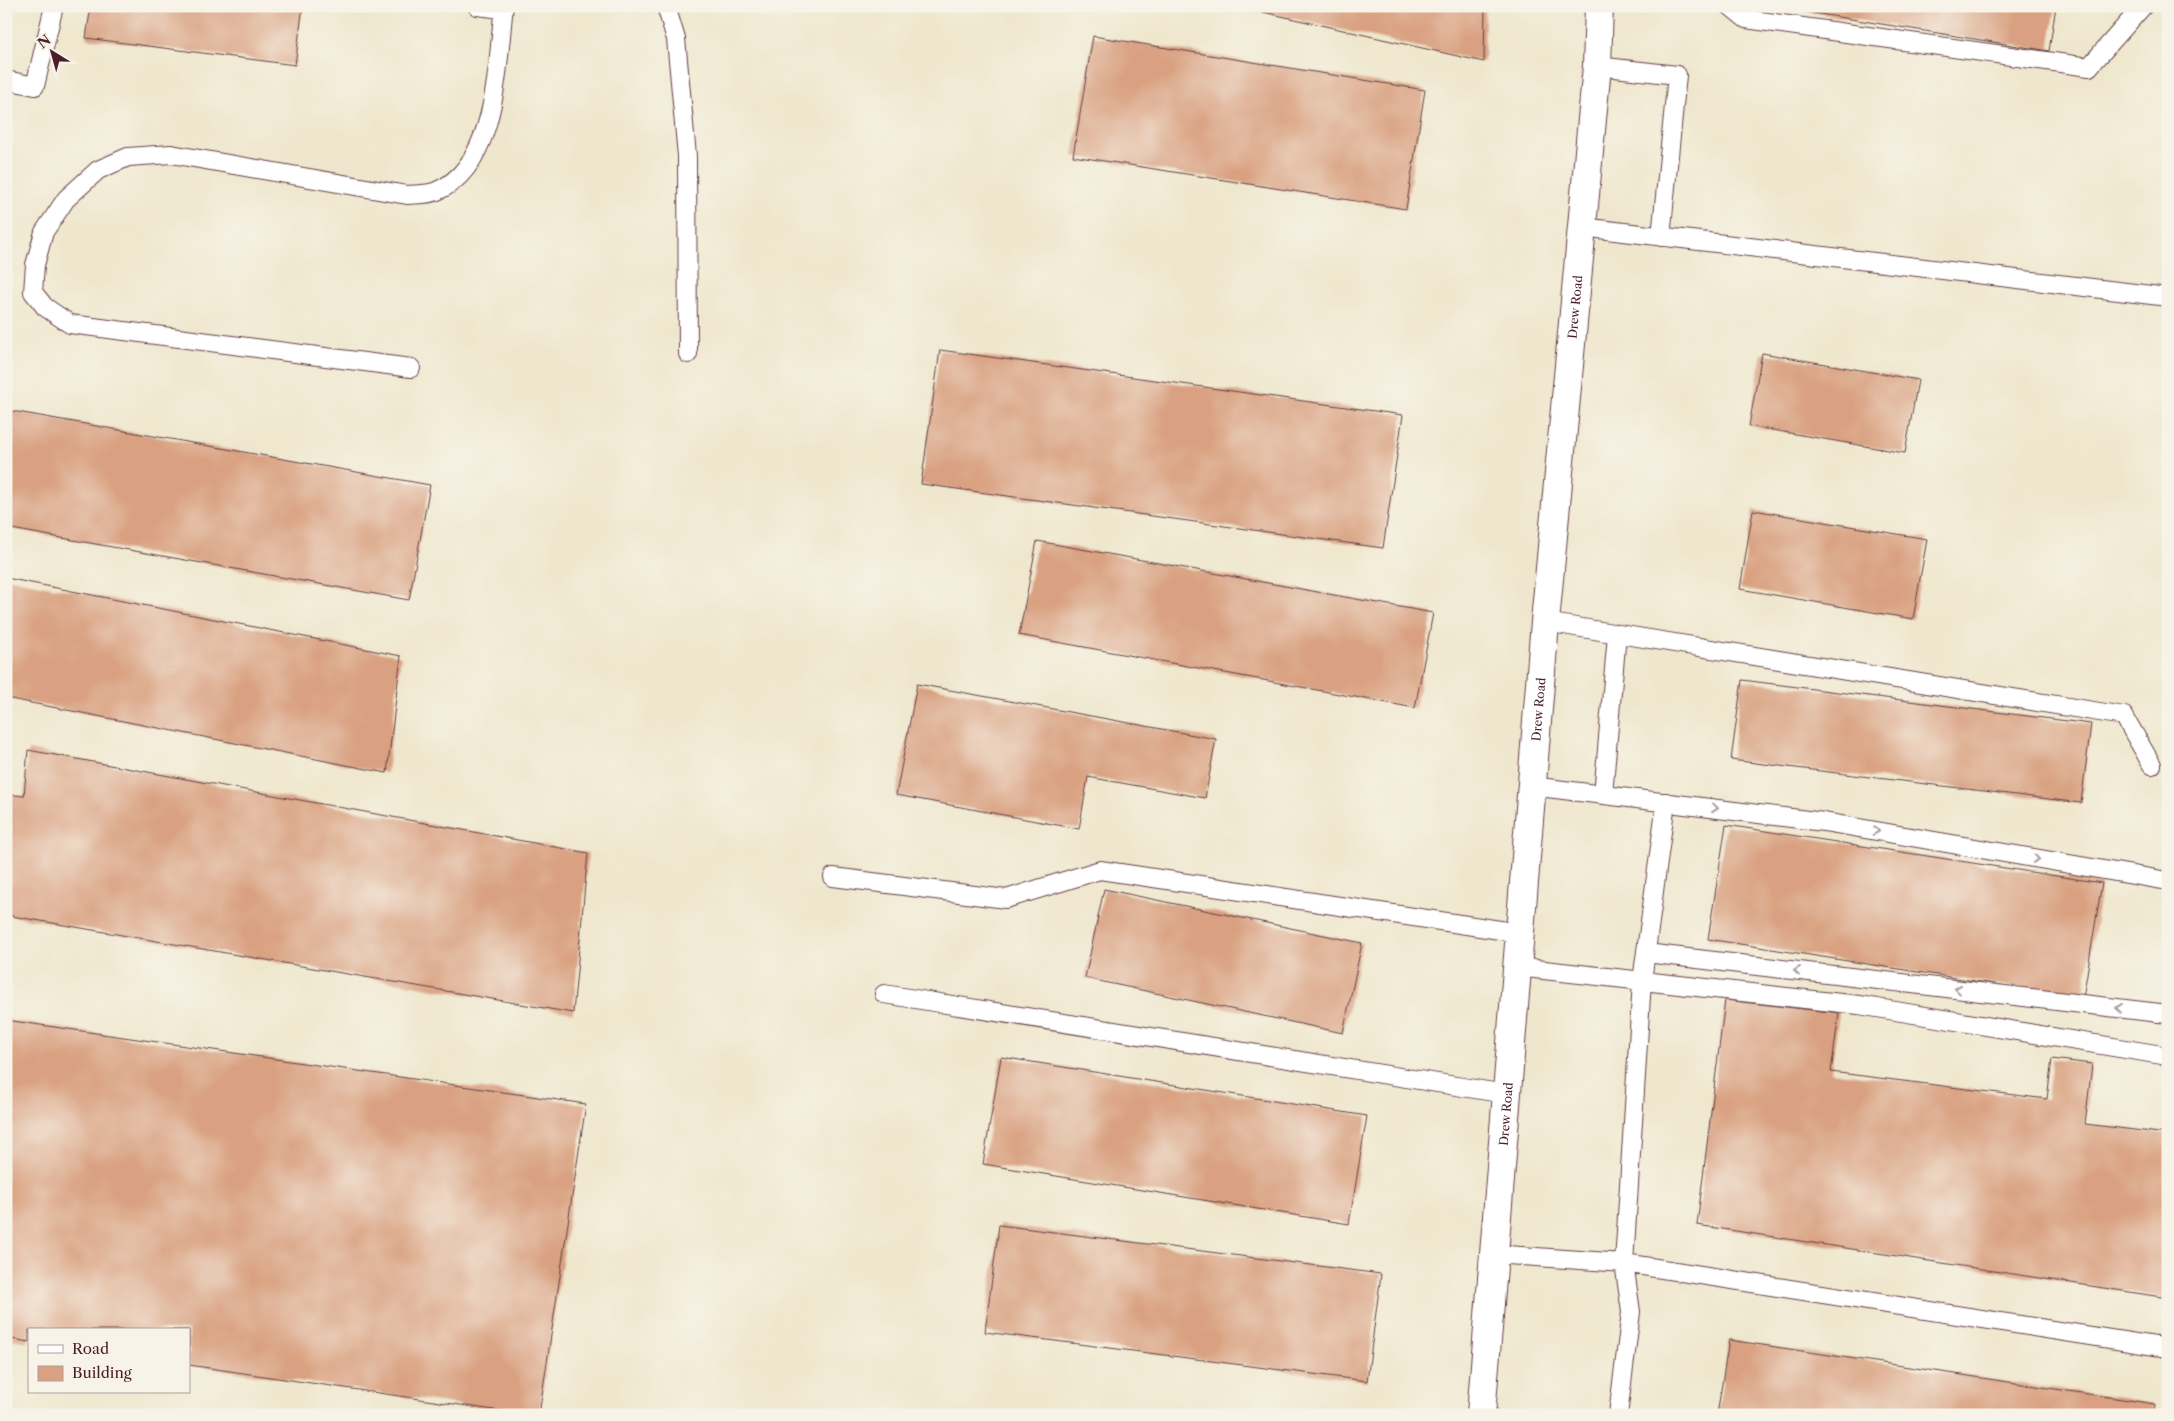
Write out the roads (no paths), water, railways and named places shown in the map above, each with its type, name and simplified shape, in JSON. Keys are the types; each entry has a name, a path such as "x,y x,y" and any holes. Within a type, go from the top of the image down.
{"street":[{"name":"Drew Road","path":"1480,1415 1545,622 1597,66 1599,6"}],"lane":[{"path":"6,80 35,86 54,6"},
{"path":"412,368 70,324 45,307 33,292 35,265 44,232 66,200 98,170 128,157 171,154 406,196 436,192 453,182 472,161 486,128 501,47 503,7 477,6"},
{"path":"666,6 676,39 687,156 688,354"},
{"path":"1730,6 1746,19 2089,67 2143,6"},
{"path":"1597,66 1677,75 1660,237"},
{"path":"1582,227 2168,297"},
{"path":"1545,622 2124,716 2152,766"},
{"path":"1603,795 1618,634"},
{"path":"1532,786 1824,822 2168,882"},
{"path":"1618,1415 1631,1312 1624,1263 1642,981 1666,802"},
{"path":"833,877 1006,899 1100,870 1520,933"},
{"path":"1646,953 2168,1014"},
{"path":"1516,967 1859,1005 2168,1056"},
{"path":"884,994 1506,1094"},
{"path":"1493,1254 1624,1263 2168,1348"}]}
